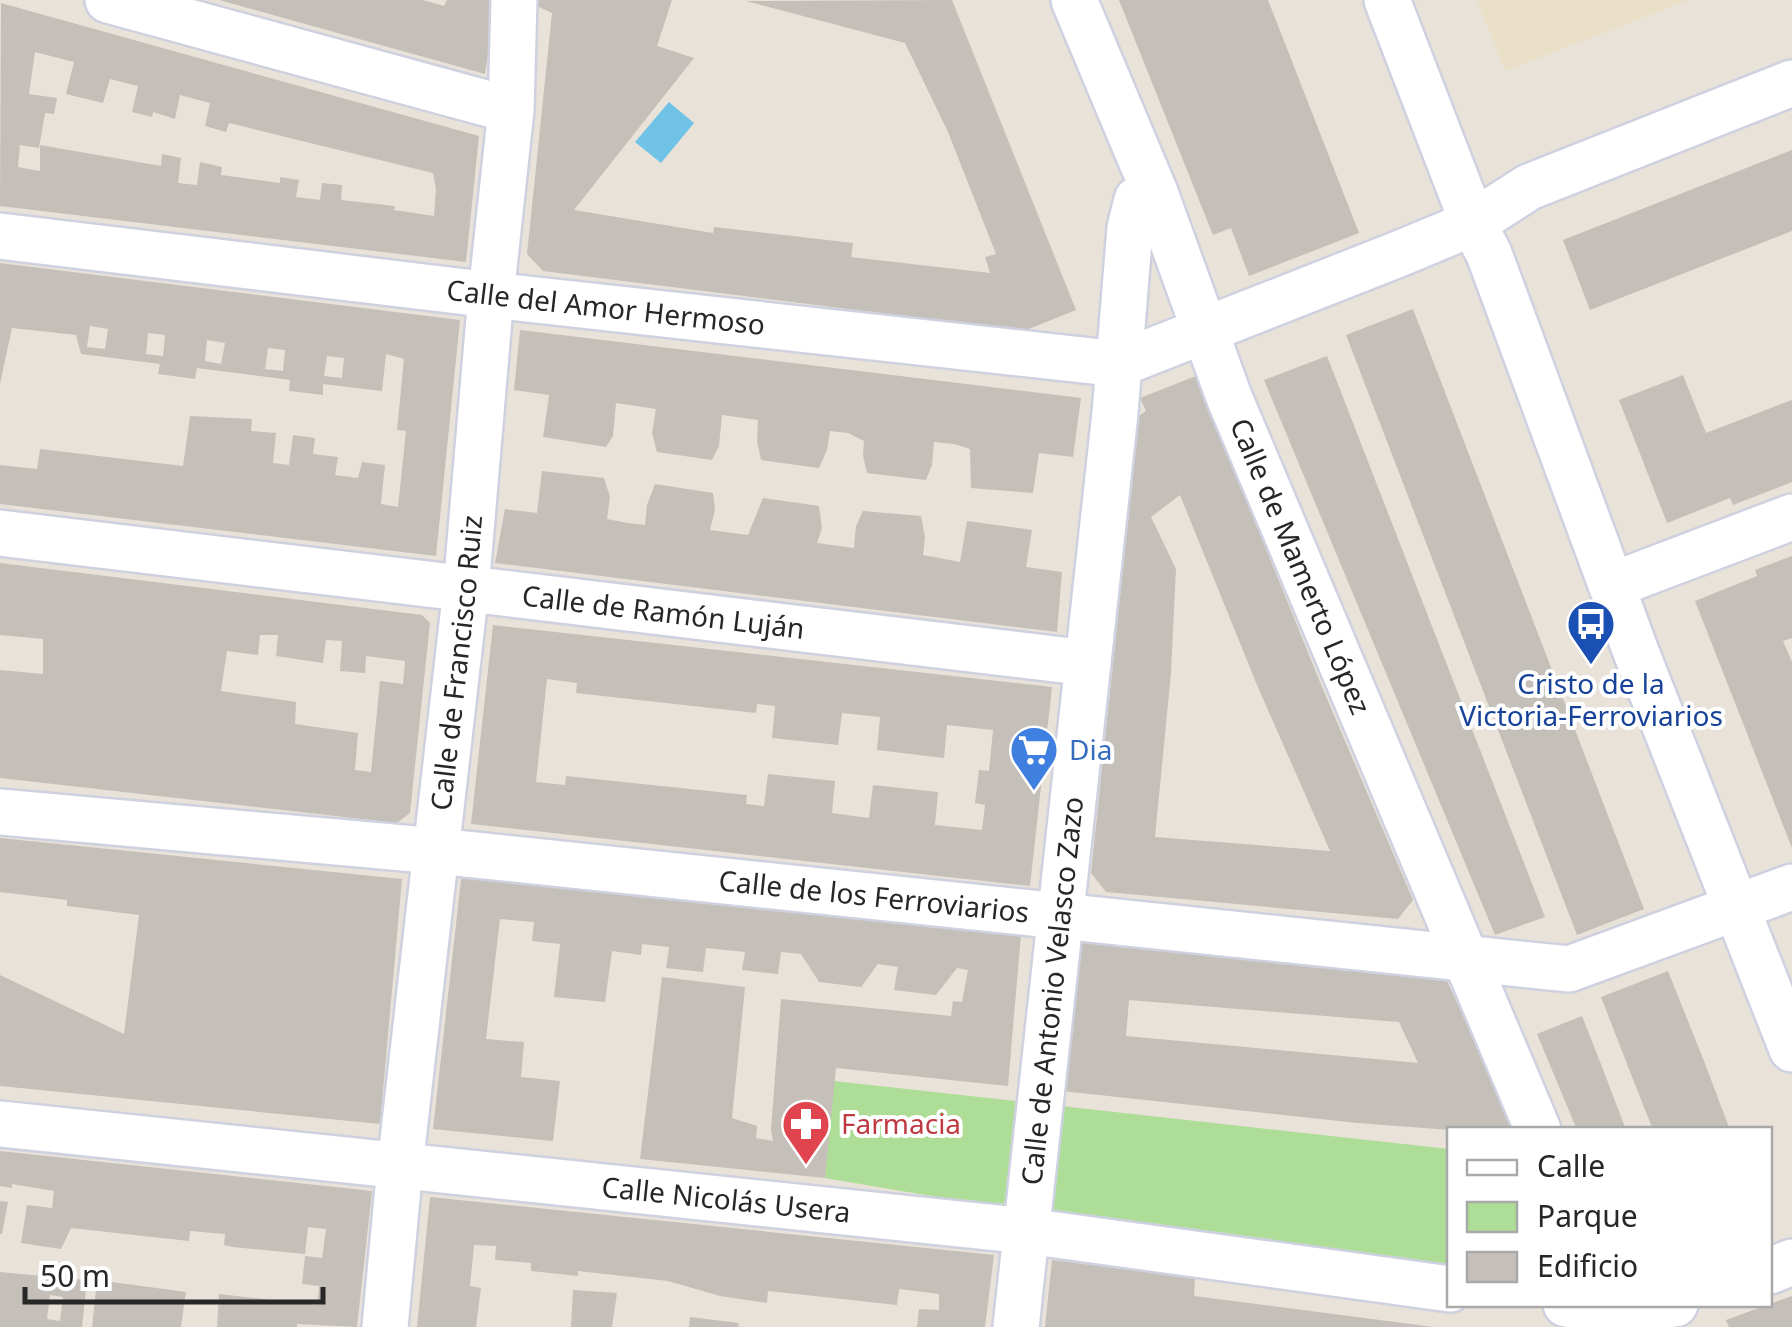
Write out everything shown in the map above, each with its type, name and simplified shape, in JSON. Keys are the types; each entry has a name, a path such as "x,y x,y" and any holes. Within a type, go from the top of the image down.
{"street":[{"path":"108,0 511,110"},
{"name":"Calle de Francisco Ruiz","path":"386,1327 400,1166 466,589 511,110 514,0"},
{"name":"Calle de Mamerto López","path":"1074,0 1155,193 1230,397 1537,1127"},
{"path":"1387,0 1473,223 1489,254 1792,1048"},
{"name":"Calle del Amor Hermoso","path":"0,236 1119,364 1473,223 1529,188 1792,83"},
{"name":"Calle de Antonio Velasco Zazo","path":"1016,1327 1088,663 1130,228 1137,200 1155,193"},
{"path":"1613,585 1792,517"},
{"name":"Calle de Ramón Luján","path":"0,533 1088,663"},
{"name":"Calle de los Ferroviarios","path":"0,812 437,852 1569,969 1792,887"},
{"name":"Calle Nicolás Usera","path":"0,1124 1027,1231 1447,1289"},
{"path":"1581,1307 1615,1314 1657,1307"}],"shaded area":[{"path":"1477,0 1689,0 1505,71"}],"green space":[{"path":"834,1081 1447,1149 1447,1284 825,1178"}],"water":[{"path":"669,102 694,123 661,163 635,142"}],"building":[{"path":"219,0 423,0 444,6 447,0 496,0 485,74"},
{"path":"524,0 672,0 657,46 694,58 574,210 713,233 714,227 853,243 851,257 990,273 985,257 996,254 948,132 905,43 746,1 952,0 1076,310 1024,331 543,271 527,254 552,13"},
{"path":"1119,0 1268,0 1359,233 1249,276 1231,228 1213,235"},
{"path":"1,3 479,136 466,262 0,206","holes":["35,52 74,62 66,94 103,103 110,79 138,86 132,112 152,117 153,112 175,119 180,95 210,103 205,126 226,132 229,123 433,173 434,216 394,210 395,206 341,200 342,185 322,183 320,200 296,197 299,180 280,177 280,183 221,175 222,167 200,162 197,185 178,183 181,158 162,154 161,166 40,145 40,171 18,167 20,145 39,148 45,113 54,114 57,98 29,94"]},
{"path":"1792,150 1792,231 1590,310 1563,240"},
{"path":"0,263 460,320 436,556 0,504 0,465 37,469 40,449 183,466 190,416 252,419 251,431 276,433 273,463 289,465 293,435 315,438 313,454 338,457 335,475 358,478 362,462 385,465 381,504 398,507 406,431 397,430 404,359 386,354 382,391 323,384 323,395 289,391 290,380 197,368 195,379 158,374 160,364 81,354 76,335 12,328 0,384","holes":["90,326 108,329 105,349 87,347","148,333 165,335 163,356 146,354","207,340 225,343 221,364 205,361","268,348 285,350 283,371 265,369","327,356 344,358 342,378 324,376"]},
{"path":"1413,309 1644,909 1577,935 1346,335"},
{"path":"520,330 1081,398 1073,457 1039,453 1033,493 971,488 970,449 954,444 934,442 926,480 867,473 864,441 848,433 830,431 819,468 761,460 758,420 722,415 719,446 712,460 657,452 652,433 656,409 616,403 613,436 606,447 543,437 549,395 514,390"},
{"path":"1327,356 1545,917 1495,935 1264,380"},
{"path":"1683,375 1706,433 1792,400 1792,482 1733,505 1730,498 1667,523 1619,400"},
{"path":"1196,376 1413,900 1398,919 1106,892 1091,873 1139,416 1146,411 1140,398","holes":["1180,495 1330,851 1155,837 1171,673 1176,569 1151,517"]},
{"path":"542,471 604,478 610,497 607,519 628,523 645,525 655,484 713,493 715,510 710,530 748,535 763,498 819,506 822,528 817,543 854,548 856,526 863,511 921,516 923,555 960,562 967,521 1032,530 1026,567 1062,572 1057,632 495,563 505,509 537,513"},
{"path":"1792,556 1792,638 1783,641 1792,662 1792,848 1695,601 1757,576 1755,570"},
{"path":"0,563 422,615 430,623 410,813 397,823 0,778 0,670 43,674 43,639 0,635","holes":["260,635 278,635 276,656 323,663 326,640 342,641 340,671 365,673 366,656 405,661 403,684 380,681 371,772 355,770 358,733 295,724 296,702 221,691 227,651 258,655"]},
{"path":"493,625 1052,687 1030,886 471,824","holes":["547,679 577,683 576,693 756,713 757,704 775,706 772,738 838,745 842,713 880,717 877,750 944,758 947,725 993,730 989,771 979,770 975,803 985,805 982,830 935,825 938,792 873,785 869,818 832,813 835,781 768,774 764,806 746,804 747,795 566,776 565,785 536,782"]},
{"path":"0,838 402,879 380,1124 0,1086 0,975 124,1034 139,915 67,906 67,900 0,892"},
{"path":"462,871 1021,934 1008,1086 836,1068 825,1178 640,1159 662,977 745,987 732,1118 757,1126 756,1138 773,1141 781,999 951,1016 953,1001 962,1002 968,970 957,968 936,995 894,990 898,967 878,964 861,987 819,982 801,954 781,952 778,974 742,970 745,952 706,948 703,972 666,968 669,947 642,944 641,955 612,951 605,1002 554,997 560,944 532,941 534,922 500,919 486,1039 524,1042 521,1077 560,1081 553,1141 433,1129"},
{"path":"1079,933 1442,970 1512,1123 1510,1127 1447,1130 1062,1091","holes":["1129,1000 1399,1022 1418,1063 1126,1036"]},
{"path":"1668,971 1729,1127 1652,1127 1601,997"},
{"path":"1582,1016 1625,1127 1576,1127 1537,1034"},
{"path":"0,1151 372,1191 357,1327 217,1327 219,1294 317,1305 319,1286 302,1284 305,1256 322,1258 326,1229 308,1227 305,1254 233,1247 224,1245 225,1234 190,1231 189,1241 71,1228 61,1249 21,1243 27,1205 52,1208 54,1191 12,1184 12,1188 0,1186"},
{"path":"430,1197 994,1255 985,1327 917,1327 919,1309 939,1310 939,1294 899,1289 897,1305 768,1291 767,1303 720,1296 668,1281 578,1271 578,1276 531,1271 531,1263 495,1260 496,1246 474,1245 470,1286 481,1288 476,1327 417,1327"},
{"path":"0,1201 8,1202 2,1234 0,1234"},
{"path":"1052,1260 1195,1278 1194,1296 1434,1327 1045,1327"},
{"path":"0,1272 87,1280 82,1327 0,1327","holes":["50,1295 63,1297 60,1321 47,1319"]},
{"path":"97,1280 186,1292 181,1327 92,1327"},
{"path":"573,1290 617,1293 612,1327 571,1327"},
{"path":"1792,1296 1792,1327 1729,1327 1726,1320 1772,1307 1772,1303"},
{"path":"690,1317 739,1323 738,1327 689,1327"}],"place":[{"name":"Cristo de la Victoria-Ferroviarios","path":"1591,666"},
{"name":"Dia","path":"1034,792"},
{"name":"Farmacia","path":"806,1166"}]}
